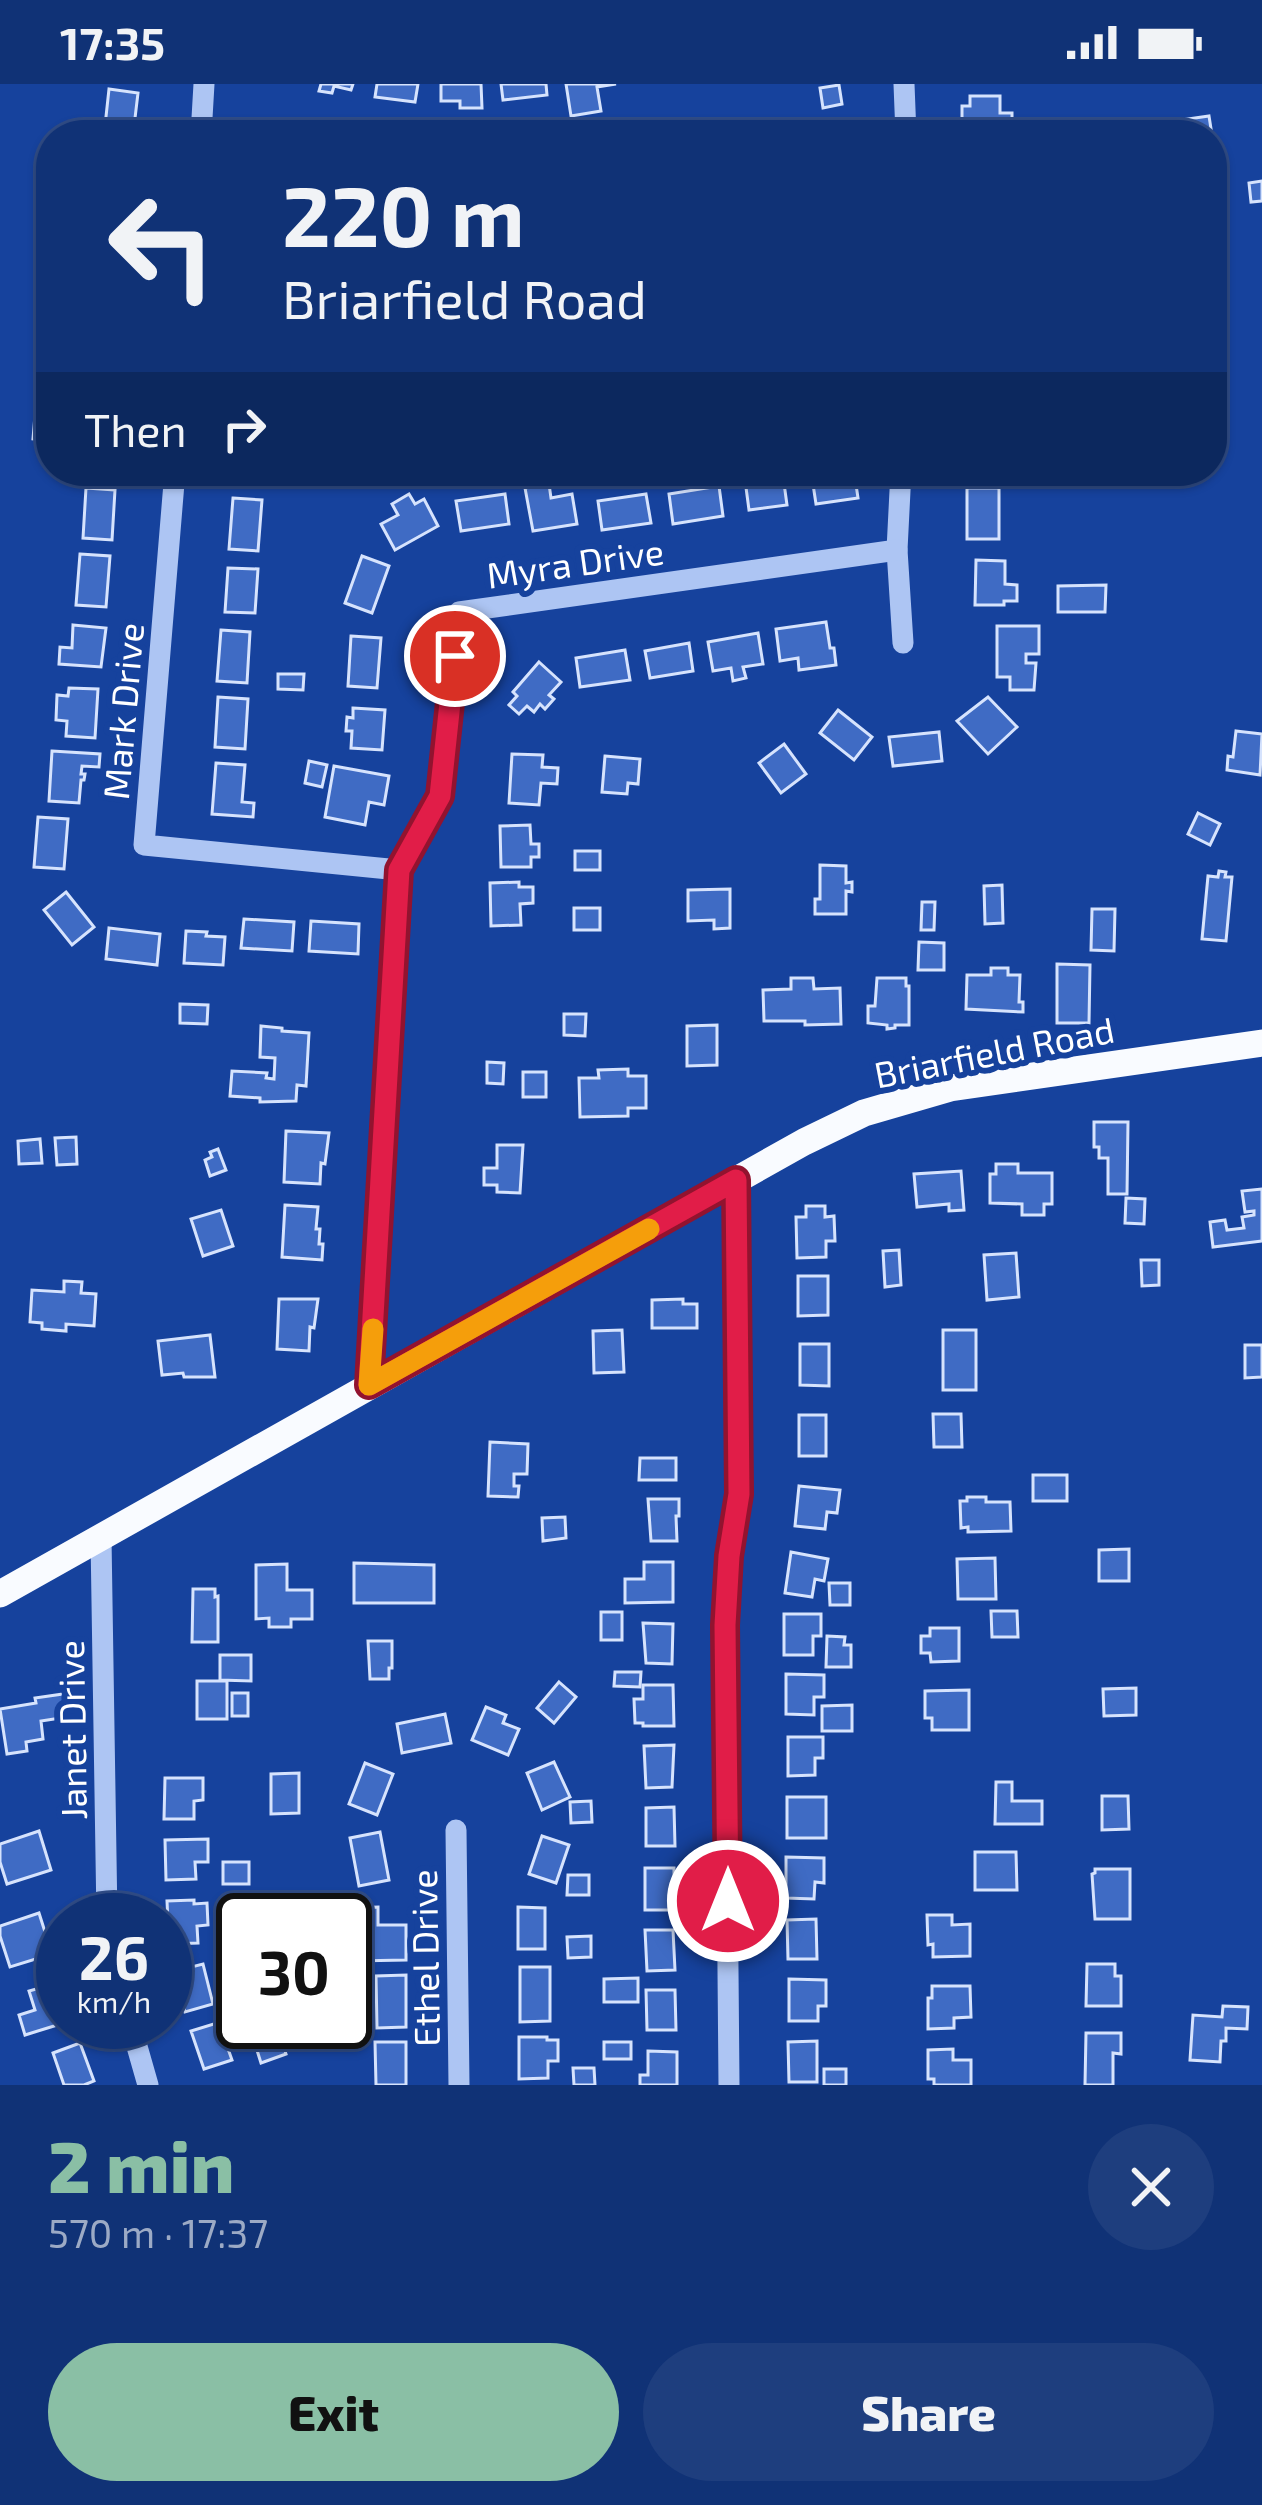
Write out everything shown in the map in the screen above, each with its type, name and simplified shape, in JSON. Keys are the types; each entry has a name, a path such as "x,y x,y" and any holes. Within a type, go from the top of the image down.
{"main road":[{"name":"Briarfield Road","path":"0,1594 804,1142 864,1113 950,1088 1262,1042"}],"street":[{"path":"202,120 204,84"},
{"path":"904,84 905,120"},
{"name":"Mark Drive","path":"174,486 144,845 399,870"},
{"path":"900,486 897,550 903,643"},
{"name":"Myra Drive","path":"399,870 440,796 459,612 897,550"},
{"path":"369,1385 399,870"},
{"path":"729,2085 725,1625 739,1494 736,1180"},
{"name":"Janet Drive","path":"101,1538 107,1893"},
{"name":"Ethel Drive","path":"456,1830 459,2085"},
{"path":"138,2049 148,2085"}],"building":[{"path":"321,84 353,84 351,90 334,86 332,93 319,91"},
{"path":"377,84 418,84 415,102 375,97"},
{"path":"441,84 481,84 482,108 460,108 460,101 441,101"},
{"path":"501,84 546,84 547,95 503,100"},
{"path":"566,84 616,84 597,87 601,111 571,116"},
{"path":"839,85 842,104 823,108 820,88"},
{"path":"109,89 138,93 135,120 106,120"},
{"path":"970,96 1000,96 1000,113 1012,113 1012,120 962,120 962,106 970,106"},
{"path":"1262,181 1262,201 1251,202 1249,183"},
{"path":"549,486 551,498 572,494 577,524 533,531 525,488"},
{"path":"719,486 723,516 673,524 669,494"},
{"path":"746,486 784,486 787,505 749,510"},
{"path":"813,486 856,486 858,498 816,504"},
{"path":"86,488 115,490 112,540 83,538"},
{"path":"967,488 999,488 999,539 967,539"},
{"path":"409,494 415,504 424,499 438,526 395,550 381,524 398,515 392,504"},
{"path":"505,494 509,524 461,531 456,501"},
{"path":"646,494 651,523 602,530 598,501"},
{"path":"233,498 262,500 258,551 229,549"},
{"path":"80,554 110,556 106,607 76,605"},
{"path":"362,556 389,566 372,613 345,603"},
{"path":"976,560 1005,561 1005,584 1017,585 1017,601 975,605"},
{"path":"228,568 258,569 255,613 225,612"},
{"path":"1106,585 1105,612 1058,612 1058,586"},
{"path":"826,622 836,665 799,670 798,658 780,661 776,629"},
{"path":"73,625 106,628 101,667 59,664 60,647 72,648"},
{"path":"997,626 1039,626 1039,654 1026,654 1026,663 1036,663 1034,690 1010,690 1010,677 997,677"},
{"path":"221,630 250,632 247,683 217,681"},
{"path":"758,633 763,664 743,667 746,678 733,681 731,668 713,671 708,642"},
{"path":"351,636 381,638 377,688 348,686"},
{"path":"689,643 693,671 650,678 645,651"},
{"path":"625,650 630,680 580,687 576,658"},
{"path":"539,662 561,682 549,695 554,699 545,709 540,704 534,712 527,706 519,714 509,705 517,696 513,692"},
{"path":"278,674 304,674 303,690 278,689"},
{"path":"69,688 98,689 95,738 66,736 67,721 56,720 57,695 68,696"},
{"path":"218,697 248,699 245,749 215,747"},
{"path":"988,697 1017,727 988,754 957,721"},
{"path":"353,708 385,710 382,750 351,748 352,731 346,731"},
{"path":"838,710 872,737 854,760 820,733"},
{"path":"1236,731 1262,734 1260,775 1227,770"},
{"path":"939,732 942,761 893,766 889,737"},
{"path":"784,744 806,774 781,793 759,763"},
{"path":"52,751 100,754 99,767 82,766 81,774 85,774 79,803 49,801"},
{"path":"512,754 543,755 542,767 558,768 557,784 541,783 539,805 509,803"},
{"path":"605,756 640,759 638,784 628,783 627,794 602,792"},
{"path":"309,761 327,765 322,787 305,783"},
{"path":"216,763 245,765 242,802 254,803 253,817 212,814"},
{"path":"334,766 389,776 384,805 369,802 365,825 325,817"},
{"path":"1198,813 1220,824 1210,845 1188,834"},
{"path":"38,817 68,819 64,869 34,867"},
{"path":"530,825 531,844 539,844 539,857 531,857 531,867 501,867 500,826"},
{"path":"575,851 600,851 600,870 575,870"},
{"path":"820,865 846,866 846,883 852,882 852,892 846,891 846,914 815,914"},
{"path":"1219,871 1232,877 1226,941 1202,939 1208,876 1218,877"},
{"path":"519,882 519,887 533,887 533,903 520,904 521,925 491,926 490,883"},
{"path":"1002,885 1003,923 985,924 984,886"},
{"path":"730,889 730,928 714,929 714,920 688,921 688,890"},
{"path":"66,892 94,927 72,945 44,910"},
{"path":"922,902 935,902 934,930 921,930"},
{"path":"574,908 600,908 600,930 574,930"},
{"path":"1092,909 1115,909 1114,951 1091,950"},
{"path":"244,919 294,922 292,951 241,948"},
{"path":"311,921 359,924 358,954 309,951"},
{"path":"109,928 160,934 157,965 106,959"},
{"path":"186,931 225,937 223,965 184,963"},
{"path":"919,942 944,943 944,970 918,970"},
{"path":"1057,964 1090,965 1089,1023 1057,1023"},
{"path":"991,968 1008,968 1008,975 1020,975 1023,1012 966,1009 967,975 991,975"},
{"path":"791,978 813,978 814,989 840,988 841,1024 764,1021 763,990 791,989"},
{"path":"877,978 906,978 909,1025 887,1029 887,1025 868,1023"},
{"path":"180,1004 208,1005 207,1024 180,1023"},
{"path":"564,1014 586,1014 585,1036 564,1035"},
{"path":"717,1025 717,1065 687,1066 687,1026"},
{"path":"261,1026 309,1033 306,1086 297,1085 296,1101 260,1102 260,1098 230,1096 232,1071 267,1073 266,1078 274,1079 275,1058 260,1057"},
{"path":"487,1062 504,1063 503,1084 487,1083"},
{"path":"628,1069 628,1076 646,1076 646,1108 628,1108 628,1116 580,1117 579,1078 599,1078 598,1070"},
{"path":"523,1072 546,1072 546,1097 523,1097"},
{"path":"1094,1122 1128,1122 1127,1194 1108,1194 1108,1158 1099,1158 1099,1147 1094,1147"},
{"path":"286,1131 329,1133 320,1184 284,1182"},
{"path":"76,1137 77,1164 57,1165 55,1138"},
{"path":"40,1139 42,1163 19,1164 18,1141"},
{"path":"497,1145 523,1145 520,1193 497,1192 497,1185 484,1185 484,1168 497,1168"},
{"path":"218,1149 226,1170 210,1176 205,1160"},
{"path":"996,1164 1018,1164 1018,1173 1052,1173 1052,1204 1044,1204 1044,1215 1022,1215 1022,1204 990,1203 990,1174 996,1174"},
{"path":"961,1171 964,1210 949,1211 949,1204 917,1207 914,1174"},
{"path":"1262,1189 1262,1241 1213,1247 1210,1222 1225,1220 1227,1230 1244,1228 1242,1217 1254,1211 1245,1212 1242,1191"},
{"path":"1126,1198 1145,1199 1144,1224 1125,1223"},
{"path":"285,1205 318,1207 316,1229 320,1229 319,1244 323,1244 322,1260 282,1257"},
{"path":"806,1206 825,1206 825,1217 834,1216 835,1241 826,1241 826,1257 797,1258 796,1217 806,1217"},
{"path":"221,1210 233,1246 203,1256 191,1219"},
{"path":"899,1250 901,1285 885,1287 883,1251"},
{"path":"1016,1253 1019,1297 987,1300 984,1255"},
{"path":"1141,1260 1159,1260 1159,1285 1142,1286"},
{"path":"798,1276 828,1276 828,1315 798,1316"},
{"path":"64,1281 82,1282 81,1293 96,1294 94,1326 66,1324 66,1331 42,1329 42,1323 30,1322 32,1290 64,1292"},
{"path":"279,1299 318,1299 309,1351 277,1349"},
{"path":"683,1299 683,1304 697,1304 697,1328 652,1328 652,1300"},
{"path":"622,1330 624,1372 594,1373 593,1331"},
{"path":"943,1330 976,1330 976,1390 943,1390"},
{"path":"210,1335 215,1377 162,1375 158,1341"},
{"path":"800,1344 829,1344 829,1386 800,1385"},
{"path":"1245,1345 1262,1345 1262,1377 1245,1378"},
{"path":"933,1414 961,1414 962,1447 934,1447"},
{"path":"799,1415 826,1415 826,1456 799,1456"},
{"path":"490,1442 528,1444 527,1474 514,1474 518,1497 488,1496"},
{"path":"640,1458 676,1458 676,1480 639,1480"},
{"path":"1033,1475 1067,1475 1067,1501 1033,1501"},
{"path":"799,1486 840,1490 837,1513 827,1512 825,1529 795,1526"},
{"path":"967,1497 1010,1502 1011,1531 961,1528 960,1501"},
{"path":"648,1499 679,1499 677,1541 651,1541"},
{"path":"565,1517 566,1538 543,1541 542,1518"},
{"path":"1129,1549 1129,1581 1099,1581 1099,1550"},
{"path":"791,1552 828,1559 824,1581 815,1579 812,1597 785,1593"},
{"path":"995,1558 996,1599 958,1599 957,1559"},
{"path":"644,1562 673,1562 673,1602 625,1603 625,1579 644,1579"},
{"path":"354,1563 434,1565 434,1603 354,1603"},
{"path":"287,1564 287,1590 312,1590 312,1619 291,1619 291,1627 269,1627 269,1618 256,1619 256,1565"},
{"path":"829,1583 850,1583 850,1605 830,1605"},
{"path":"193,1589 215,1589 218,1642 192,1642"},
{"path":"991,1611 1017,1611 1018,1637 992,1637"},
{"path":"601,1612 622,1612 622,1640 601,1640"},
{"path":"784,1614 821,1614 821,1636 813,1636 813,1655 784,1655"},
{"path":"643,1623 673,1624 672,1664 646,1663"},
{"path":"930,1628 959,1628 959,1661 931,1662 930,1653 921,1653 921,1636 930,1636"},
{"path":"827,1636 845,1637 844,1645 851,1645 851,1667 826,1667"},
{"path":"368,1641 392,1641 389,1679 370,1679"},
{"path":"220,1655 251,1655 251,1681 220,1680"},
{"path":"615,1672 641,1672 640,1687 614,1686"},
{"path":"786,1674 824,1675 824,1697 814,1697 814,1715 786,1714"},
{"path":"197,1681 227,1681 227,1719 197,1719"},
{"path":"559,1682 576,1697 554,1723 537,1708"},
{"path":"643,1685 673,1685 674,1726 635,1723 634,1699 643,1699"},
{"path":"1136,1688 1136,1715 1104,1716 1103,1689"},
{"path":"969,1690 969,1730 932,1730 932,1718 925,1718 925,1691"},
{"path":"232,1693 248,1693 248,1716 232,1716"},
{"path":"63,1694 67,1717 41,1721 43,1739 26,1742 27,1751 7,1754 0,1709"},
{"path":"852,1705 852,1731 822,1731 822,1706"},
{"path":"486,1707 506,1715 503,1723 519,1729 508,1755 472,1740"},
{"path":"445,1714 451,1743 402,1753 397,1724"},
{"path":"788,1737 823,1737 823,1758 815,1758 815,1775 788,1776"},
{"path":"674,1745 672,1787 646,1788 644,1746"},
{"path":"554,1762 570,1797 542,1810 527,1773"},
{"path":"365,1763 393,1774 377,1815 349,1804"},
{"path":"299,1773 299,1813 271,1814 271,1774"},
{"path":"165,1778 203,1778 203,1800 194,1801 194,1819 164,1819"},
{"path":"996,1782 1012,1782 1012,1801 1042,1801 1042,1824 995,1824"},
{"path":"1102,1796 1128,1796 1129,1829 1102,1830"},
{"path":"787,1797 826,1797 826,1838 787,1838"},
{"path":"591,1801 592,1822 571,1823 570,1802"},
{"path":"674,1807 675,1846 646,1846 646,1808"},
{"path":"39,1831 51,1870 7,1884 0,1844"},
{"path":"380,1832 389,1880 359,1886 350,1838"},
{"path":"542,1836 569,1845 556,1883 529,1874"},
{"path":"208,1839 208,1862 195,1862 196,1879 166,1880 165,1840"},
{"path":"975,1852 1016,1852 1017,1890 975,1890"},
{"path":"786,1857 824,1858 824,1883 815,1882 814,1899 786,1898"},
{"path":"223,1862 249,1862 249,1884 223,1884"},
{"path":"645,1868 674,1868 674,1910 645,1910"},
{"path":"1095,1869 1130,1869 1130,1919 1095,1919"},
{"path":"568,1875 589,1875 589,1895 567,1895"},
{"path":"192,1900 207,1903 208,1925 197,1926 198,1943 192,1943"},
{"path":"372,1907 378,1907 378,1925 406,1925 406,1960 372,1961"},
{"path":"518,1907 545,1908 545,1949 518,1949"},
{"path":"36,1914 36,1959 10,1967 0,1926"},
{"path":"927,1915 952,1915 952,1925 970,1924 970,1956 933,1957"},
{"path":"816,1919 817,1959 788,1959 787,1920"},
{"path":"645,1930 673,1930 675,1970 647,1971"},
{"path":"591,1936 591,1957 568,1958 567,1937"},
{"path":"203,1964 213,2004 192,2010 192,1967"},
{"path":"1087,1964 1115,1964 1115,1976 1121,1976 1121,2006 1086,2006"},
{"path":"520,1967 550,1967 550,2021 520,2022"},
{"path":"406,1975 406,2027 377,2028 376,1976"},
{"path":"638,1978 638,2002 604,2002 604,1979"},
{"path":"789,1979 826,1980 826,2006 818,2006 818,2021 789,2021"},
{"path":"932,1986 970,1986 971,2017 954,2018 954,2028 928,2029"},
{"path":"36,1989 36,2032 25,2035 19,2015 35,2010 29,1991"},
{"path":"646,1990 675,1990 676,2030 647,2030"},
{"path":"1223,2006 1248,2007 1247,2029 1226,2028 1220,2062 1190,2060 1193,2015 1222,2017"},
{"path":"216,2023 216,2049 228,2049 232,2060 204,2069 192,2031"},
{"path":"1086,2033 1121,2033 1121,2054 1113,2053 1113,2085 1085,2085"},
{"path":"519,2037 558,2040 558,2061 548,2061 548,2078 519,2079"},
{"path":"817,2041 817,2082 789,2082 788,2042"},
{"path":"375,2042 406,2042 406,2085 376,2085"},
{"path":"604,2042 631,2042 631,2059 604,2059"},
{"path":"82,2049 94,2081 64,2085 53,2053"},
{"path":"257,2049 284,2049 286,2054 261,2063"},
{"path":"953,2049 953,2060 971,2060 971,2085 934,2085 934,2079 928,2079 928,2050"},
{"path":"648,2051 677,2052 677,2085 640,2085 640,2075 648,2075"},
{"path":"573,2068 594,2068 595,2085 574,2085"},
{"path":"824,2069 846,2069 846,2085 824,2085"}],"slow traffic":[{"path":"373,1329 369,1385 649,1229"}],"route":[{"path":"455,656 440,796 399,870 369,1385 736,1180 739,1494 725,1625 728,1901"}]}
